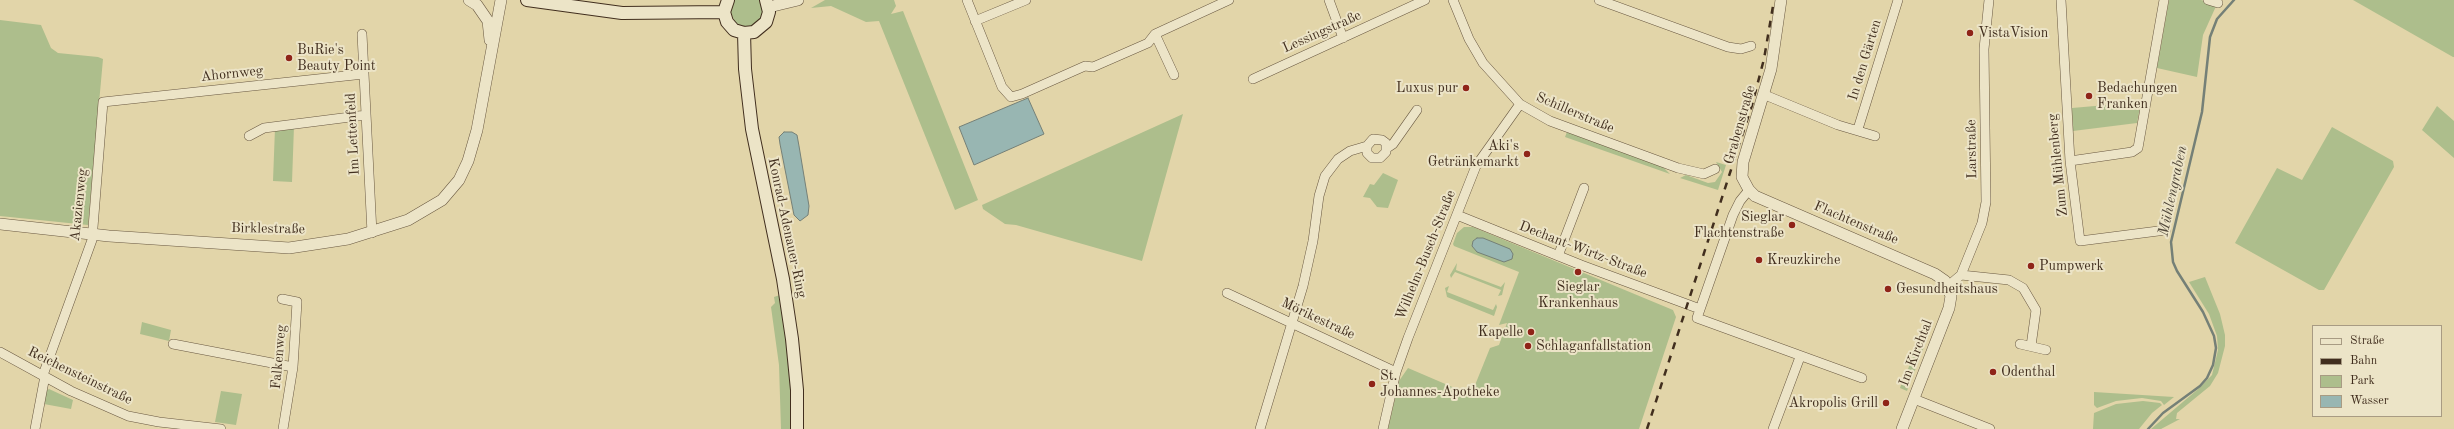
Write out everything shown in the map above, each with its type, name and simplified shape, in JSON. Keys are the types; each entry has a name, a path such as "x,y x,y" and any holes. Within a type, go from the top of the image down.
{"main road":[{"path":"527,0 622,13 726,6 730,26 744,33 754,32 763,26 768,17 767,4"},
{"name":"Konrad-Adenauer-Ring","path":"744,33 745,69 752,129 792,333 797,390 797,429"}],"street":[{"name":"Birklestraße","path":"469,0 477,6 488,21 491,53"},
{"name":"Birklestraße","path":"0,224 93,234 289,248 331,243 369,234 408,220 442,200 459,180 468,161 477,130 501,0"},
{"path":"767,4 798,0"},
{"path":"967,0 1002,88 1011,97 1021,95 1085,66 1093,67 1148,43 1155,34 1229,0"},
{"path":"975,21 1026,0"},
{"path":"1329,0 1343,38"},
{"name":"Lessingstraße","path":"1253,79 1425,0"},
{"name":"Schillerstraße","path":"1453,0 1469,39 1483,63 1520,104 1550,121 1678,168 1704,174 1715,169"},
{"path":"1599,0 1728,47 1740,49 1751,46"},
{"name":"Grabenstraße","path":"1749,190 1742,177 1743,162 1765,96 1771,69 1782,0"},
{"name":"In den Gärten","path":"1858,129 1898,0"},
{"name":"Larstraße","path":"1948,286 1961,275 1982,223 1986,202 1984,49 1989,0"},
{"name":"Zum Mühlenberg","path":"2061,0 2070,161 2080,241 2166,230"},
{"path":"2070,161 2132,152 2138,148 2164,0"},
{"path":"2208,0 2218,3"},
{"name":"Im Lettenfeld","path":"362,34 369,234"},
{"path":"1155,34 1174,75"},
{"name":"Ahornweg","path":"103,102 364,74"},
{"path":"1765,96 1838,125 1858,129 1875,136"},
{"name":"Akazienweg","path":"35,429 44,376 93,234 103,102"},
{"name":"Wilhelm-Busch-Straße","path":"1383,429 1396,372 1476,166 1520,104"},
{"path":"1387,148 1386,143 1378,138 1369,141 1367,153 1376,159 1384,156 1387,148 1393,144 1417,110"},
{"path":"249,136 264,128 366,116"},
{"path":"1260,429 1309,260 1319,196 1324,176 1338,159 1350,151 1367,146"},
{"path":"1558,256 1584,188"},
{"path":"1698,314 1733,215 1740,201 1749,190"},
{"name":"Flachtenstraße","path":"1749,190 1773,203 1935,274 1948,286"},
{"name":"Dechant-Wirtz-Straße","path":"1457,215 1800,356 1862,378"},
{"path":"1961,275 2009,280 2023,288 2036,310 2031,346"},
{"name":"Im Kirchtal","path":"1902,429 1945,320 1951,296 1948,286"},
{"name":"Mörikestraße","path":"1228,293 1291,321 1396,372"},
{"name":"Falkenweg","path":"282,299 297,302 293,367 283,429"},
{"path":"173,344 293,367"},
{"path":"2020,344 2046,350"},
{"name":"Reichensteinstraße","path":"0,352 83,397 128,416 159,422 221,429"},
{"path":"1772,429 1800,356"},
{"path":"1914,398 1990,429"}],"green space":[{"path":"734,0 759,0 764,12 761,19 749,28 735,23 730,10"},
{"path":"825,0 894,0 896,6 891,14 903,11 978,200 955,210 879,21 866,22 831,6 811,8"},
{"path":"2169,0 2201,0 2217,4 2203,35 2197,77 2157,68"},
{"path":"2353,0 2454,0 2454,57 2453,57"},
{"path":"0,20 41,25 51,48 58,53 98,57 103,59 88,225 0,216"},
{"path":"2118,104 2140,107 2137,123 2073,131 2072,108"},
{"path":"2437,106 2454,121 2454,158 2422,130"},
{"path":"1183,114 1142,261 1016,225 1005,224 983,209 982,205"},
{"path":"294,126 292,182 273,181 275,128"},
{"path":"2332,127 2393,161 2394,167 2324,290 2319,290 2235,243 2277,168 2302,180"},
{"path":"1567,132 1663,167 1670,174 1565,137"},
{"path":"1716,162 1726,165 1718,190 1680,178 1686,175 1708,183 1715,182 1722,172"},
{"path":"1383,173 1398,180 1388,208 1377,207 1370,198 1363,197 1370,184 1374,185"},
{"path":"1464,227 1473,227 1673,310 1676,317 1639,429 1388,429 1399,381 1408,368 1471,395 1490,348 1499,345 1507,323 1499,325 1519,272 1454,246 1453,244 1457,233"},
{"path":"1457,263 1456,270 1501,287 1505,282 1502,295 1498,296 1501,290 1455,272 1451,278 1450,275"},
{"path":"2205,277 2220,314 2225,335 2225,346 2218,373 2210,386 2177,413 2176,419 2180,419 2161,429 2151,429 2197,390 2212,375 2218,350 2217,336 2209,314 2189,282"},
{"path":"1449,286 1447,292 1493,310 1496,304 1497,307 1494,316 1447,297 1445,288"},
{"path":"780,295 792,377 792,429 781,429 779,365 771,307 775,303 774,297"},
{"path":"142,322 171,330 169,341 140,334"},
{"path":"1922,332 1929,334 1907,391 1900,388 1902,382 1906,383 1908,379 1905,377"},
{"path":"49,389 73,400 71,409 44,404 46,391"},
{"path":"221,391 242,394 236,425 215,422"},
{"path":"2094,392 2174,397 2164,405 2161,401 2142,398 2116,401 2097,408 2094,405"},
{"path":"2143,401 2160,403 2162,405 2152,413 2139,429 2093,429 2094,413 2116,404"}],"water":[{"path":"1028,98 1044,134 974,165 959,127"},
{"path":"784,132 792,132 797,135 799,146 809,206 808,215 800,221 794,215 780,144 779,137"},
{"path":"1477,238 1483,238 1510,249 1513,254 1512,259 1504,262 1477,252 1472,246 1473,241"}],"waterway":[{"name":"Mühlengraben","path":"2148,429 2163,413 2200,386 2207,378 2213,365 2216,348 2214,336 2203,312 2177,271 2173,262 2171,242 2202,112 2210,37 2217,19 2234,0"}],"railway":[{"path":"1647,429 1752,105 1764,59 1774,0"}],"place":[{"name":"VistaVision","path":"1970,33"},
{"name":"BuRie's Beauty Point","path":"289,58"},
{"name":"Luxus pur","path":"1466,88"},
{"name":"Bedachungen Franken","path":"2089,96"},
{"name":"Aki's Getränkemarkt","path":"1527,154"},
{"name":"Sieglar Flachtenstraße","path":"1792,225"},
{"name":"Kreuzkirche","path":"1759,260"},
{"name":"Pumpwerk","path":"2031,266"},
{"name":"Sieglar Krankenhaus","path":"1578,272"},
{"name":"Gesundheitshaus","path":"1888,289"},
{"name":"Kapelle","path":"1531,332"},
{"name":"Schlaganfallstation","path":"1528,346"},
{"name":"Odenthal","path":"1993,372"},
{"name":"St. Johannes-Apotheke","path":"1372,384"},
{"name":"Akropolis Grill","path":"1886,403"}]}
